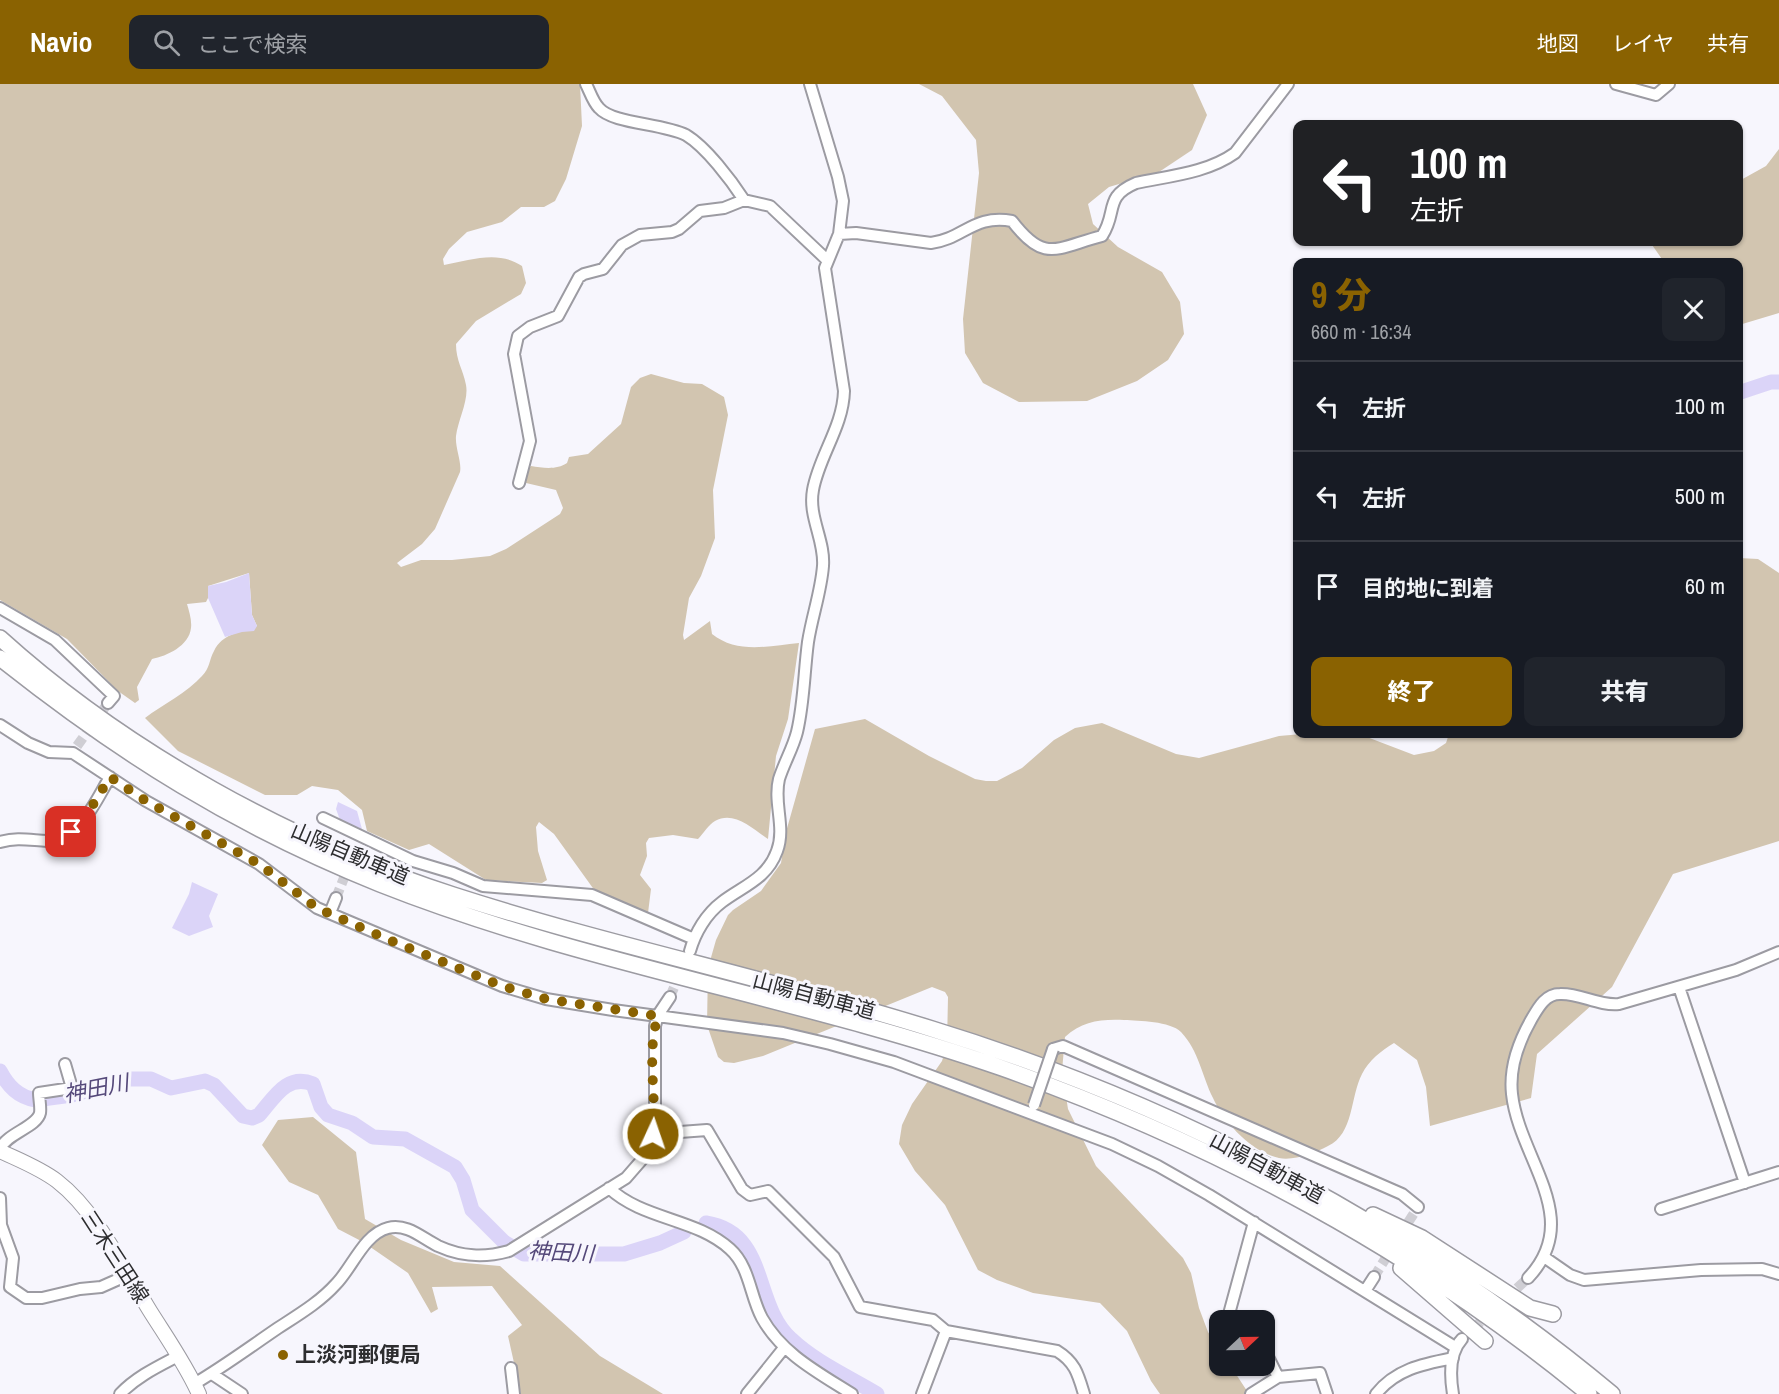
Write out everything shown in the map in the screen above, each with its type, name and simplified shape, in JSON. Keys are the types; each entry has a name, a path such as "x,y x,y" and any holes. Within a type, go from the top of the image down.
{"highway":[{"name":"山陽自動車道","path":"0,638 57,686 165,760 281,825 341,852 449,894 541,922 973,1042 1081,1081 1234,1149 1366,1220 1415,1250 1524,1325 1612,1394"},
{"name":"山陽自動車道","path":"0,658 103,737 205,801 274,838 384,885 536,937 925,1043 1077,1096 1193,1145 1306,1204 1408,1263 1464,1300 1589,1394"},
{"path":"1234,1149 1422,1238 1530,1308 1553,1314"},
{"path":"1306,1204 1397,1264 1485,1341"}],"main road":[{"name":"三木三田線","path":"0,1150 58,1181 93,1220 197,1389"}],"street":[{"path":"586,84 598,108 606,113 618,119 666,127 688,137 727,175 744,200"},
{"path":"690,951 694,939 713,909 756,882 765,873 777,852 780,840 779,781 800,718 808,641 823,573 823,550 811,506 813,489 843,406 844,391 825,268 826,259 839,234 843,213 842,193 810,84"},
{"path":"839,234 856,233 931,243 941,242 982,221 1003,219 1012,221 1028,241 1041,249 1051,250 1102,236 1109,225 1114,198 1125,188 1136,183 1208,167 1223,161 1235,153 1288,84"},
{"path":"1616,84 1656,95 1669,84"},
{"path":"519,483 530,441 514,354 518,336 530,327 558,315 579,277 603,269 627,242 640,235 672,232 679,229 700,211 724,208 744,200 770,206 826,259"},
{"path":"0,608 63,646 114,696 108,703"},
{"path":"0,725 28,743 49,752 75,749 110,777 146,801 259,864 317,908 502,986 546,999 783,1033 830,1044 894,1062 1032,1109 1112,1144 1158,1166 1365,1291 1458,1343 1450,1380 1453,1394"},
{"path":"0,842 15,837 49,841 61,838 71,832 86,816 110,777"},
{"path":"323,818 359,841 453,873 483,886 592,895 694,939"},
{"path":"330,913 336,898"},
{"path":"1528,1278 1545,1257 1550,1239 1551,1218 1547,1196 1517,1119 1512,1095 1511,1073 1516,1049 1545,999 1560,994 1606,1005 1619,1004 1736,970 1779,952"},
{"path":"1679,987 1745,1183"},
{"path":"197,1389 212,1374 317,1301 337,1284 371,1238 388,1228 402,1227 438,1246 462,1254 479,1256 509,1251 634,1170 646,1155 653,1134 655,1026 658,1016 670,997"},
{"path":"1032,1109 1053,1049 1063,1046 1402,1194 1418,1207"},
{"path":"0,1150 3,1142 38,1118 39,1093 72,1088 65,1064"},
{"path":"653,1134 707,1130 742,1189 750,1194 768,1191 834,1257 860,1307 933,1320 946,1331 1056,1351 1068,1358 1076,1367 1084,1394"},
{"path":"1660,1209 1779,1172"},
{"path":"609,1188 628,1204 714,1236 730,1248 738,1257 747,1275 762,1318 783,1348 852,1394"},
{"path":"0,1198 2,1225 13,1258 10,1287 26,1298 42,1298 80,1289 101,1287 128,1275"},
{"path":"1230,1310 1254,1222"},
{"path":"1545,1257 1570,1275 1584,1280 1655,1272 1711,1269 1762,1269 1779,1274"},
{"path":"1365,1291 1374,1277"},
{"path":"922,1394 946,1331"},
{"path":"747,1394 783,1348"},
{"path":"120,1394 135,1381 178,1356"},
{"path":"1376,1394 1398,1375 1417,1365 1453,1359"},
{"path":"511,1368 514,1394"},
{"path":"1275,1371 1278,1377"},
{"path":"1251,1394 1278,1377 1320,1373 1327,1394"},
{"path":"212,1374 242,1394"}],"shaded area":[{"path":"0,84 580,84 582,126 566,179 555,201 544,207 521,207 502,222 467,232 449,249 443,259 444,265 474,259 503,258 522,266 526,283 521,294 476,321 456,344 467,391 456,436 460,472 435,529 422,544 397,563 401,567 421,560 490,556 506,549 560,514 563,508 556,490 526,483 527,470 531,466 559,467 567,463 569,457 588,454 621,424 631,387 640,378 651,374 684,383 702,384 724,397 728,415 713,490 715,538 701,576 689,598 683,635 684,640 710,621 712,634 732,644 764,647 799,643 788,719 776,756 768,839 743,822 729,818 713,822 698,839 673,835 649,838 646,843 647,856 640,875 651,889 648,913 595,891 554,834 539,822 536,827 538,851 547,880 542,883 486,880 429,844 409,850 367,831 362,810 338,790 312,786 297,795 265,795 178,751 145,718 182,693 205,673 217,645 232,634 257,626 252,615 249,573 208,586 206,602 187,604 191,628 186,640 176,649 152,659 137,687 139,700 135,703 118,691 67,639 0,600"},
{"path":"919,84 1193,84 1207,115 1192,150 1159,172 1109,187 1088,204 1093,224 1118,247 1162,272 1180,302 1184,334 1168,360 1137,381 1087,401 1019,402 983,383 965,353 963,319 979,173 976,140 942,96"},
{"path":"1779,149 1779,313 1743,324 1743,258 1661,258 1653,246 1743,246 1743,179 1766,166"},
{"path":"1743,558 1758,559 1779,573 1779,841 1673,874 1612,987 1537,1054 1531,1098 1430,1126 1426,1087 1417,1060 1394,1043 1376,1056 1365,1069 1358,1083 1343,1133 1323,1149 1304,1156 1285,1159 1269,1155 1258,1149 1231,1126 1209,1090 1192,1047 1176,1028 1154,1022 1107,1020 1085,1024 1065,1037 1062,1071 1068,1109 1096,1166 1183,1258 1191,1273 1199,1308 1209,1334 1209,1376 1237,1376 1249,1394 1160,1394 1151,1381 1127,1331 1100,1303 1033,1293 997,1280 978,1270 945,1205 915,1171 899,1144 902,1125 912,1104 942,1061 947,1044 948,997 945,992 932,987 763,1056 734,1063 724,1062 718,1057 707,1025 708,968 716,940 728,915 761,891 781,863 786,832 815,729 865,719 929,756 975,779 986,781 997,781 1022,768 1054,740 1075,728 1102,723 1176,754 1199,758 1279,736 1293,735 1293,738 1369,738 1414,755 1434,751 1446,743 1448,738 1743,738"},
{"path":"249,573 252,615 257,626 254,631 225,637 208,598 208,586"},
{"path":"338,802 357,811 362,829 340,820 336,809"},
{"path":"192,882 218,894 209,916 213,927 189,936 172,928 189,894"},
{"path":"313,1117 356,1152 365,1219 401,1240 454,1262 500,1266 600,1356 663,1394 521,1394 508,1336 522,1325 492,1286 432,1287 438,1309 431,1313 408,1273 363,1242 338,1229 318,1195 289,1182 262,1145 278,1120"}],"waterway":[{"path":"1743,391 1771,382 1779,382"},
{"name":"神田川","path":"0,1071 14,1090 36,1100"},
{"name":"神田川","path":"42,1099 72,1095 127,1079 151,1079 171,1088 205,1081 214,1085 243,1116 252,1118 259,1115 288,1084 304,1081 313,1084 321,1107 328,1115 352,1123 373,1137 405,1139 455,1167 463,1180 472,1210 504,1242 524,1254 624,1254 660,1243 684,1232"},
{"name":"神田川","path":"706,1223 726,1229 740,1240 758,1272 770,1308 791,1339 821,1362 877,1394"}],"tunnel":[{"path":"77,746 108,703"},
{"path":"336,898 357,845"},
{"path":"670,997 681,971"},
{"path":"1400,1235 1418,1207"},
{"path":"1374,1277 1392,1248"},
{"path":"1462,1339 1528,1278"}],"place":[{"name":"上淡河郵便局","path":"283,1355"}],"route":[{"path":"71,832 86,816 110,777 146,801 259,864 317,908 394,942 502,986 546,999 658,1016 653,1054 655,1119 653,1134"}]}
